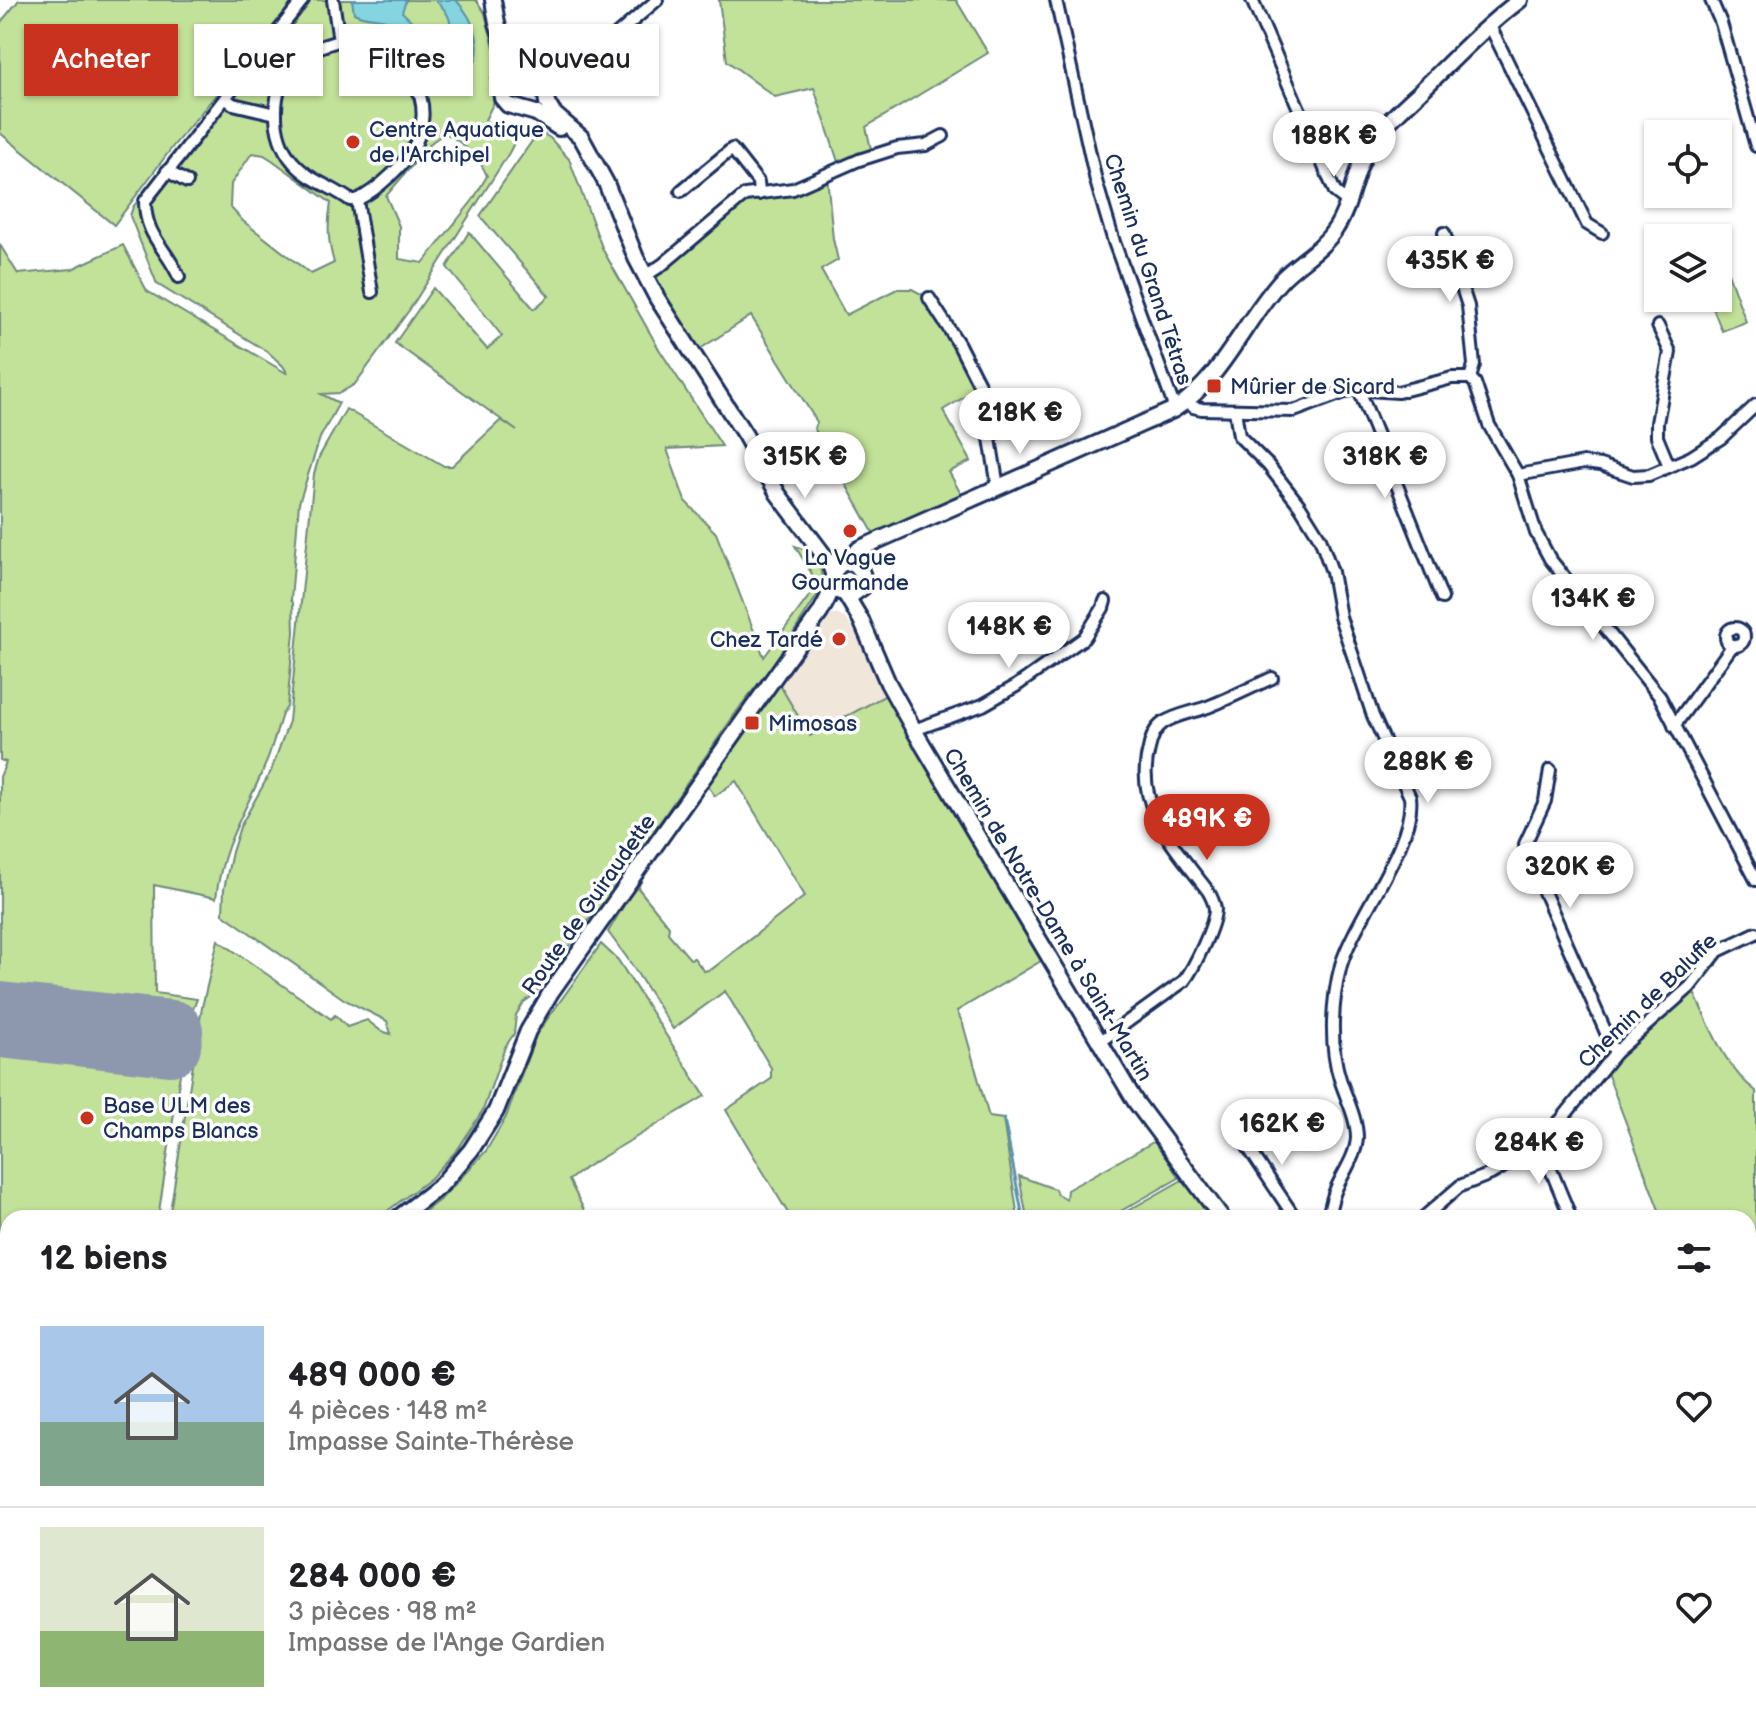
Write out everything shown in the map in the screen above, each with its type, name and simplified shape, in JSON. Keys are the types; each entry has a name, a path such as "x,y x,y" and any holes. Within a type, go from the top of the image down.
{"street":[{"path":"179,277 171,260 149,231 140,203 303,0"},
{"path":"333,0 339,41 307,53 293,64 277,94 276,114 284,148 302,172 350,200 357,200 394,170 414,147 422,125 419,96"},
{"path":"494,0 505,24"},
{"path":"494,0 497,24"},
{"path":"629,24 657,0"},
{"name":"Chemin du Grand Tétras","path":"1056,0 1096,181 1114,242 1181,405"},
{"path":"1252,0 1335,192 1348,202"},
{"name":"Route de Guiraudette","path":"408,1210 441,1185 474,1147 496,1111 528,1031 551,992 820,613 843,569 864,555 872,543 1181,405 1212,378 1267,297 1331,235 1348,202 1357,167 1372,140 1489,24 1520,0"},
{"path":"1711,0 1721,23 1756,146"},
{"path":"1489,24 1587,224 1602,233"},
{"path":"502,96 508,105 547,119 591,158"},
{"path":"526,110 534,107 542,96"},
{"path":"546,96 553,113 581,137 606,183 645,276 745,435 778,494 829,562 865,580 849,594"},
{"path":"225,98 233,104 276,114"},
{"path":"645,276 745,195 797,188 859,160 897,148 920,146 943,136"},
{"path":"681,191 732,149 758,182 759,194"},
{"path":"167,171 187,182"},
{"path":"357,200 372,292"},
{"path":"1444,233 1468,306 1474,365 1470,378"},
{"path":"929,298 958,343 982,390 998,487"},
{"path":"1658,326 1670,352 1657,423 1657,437 1669,466"},
{"path":"1181,405 1202,409 1294,411 1353,389 1398,392 1452,378 1470,378 1475,383 1489,425 1518,475 1536,533 1550,559 1660,697 1756,880"},
{"path":"1359,390 1442,598"},
{"path":"1518,475 1584,463 1642,477 1691,457 1721,438 1756,405"},
{"path":"1235,410 1239,436 1268,465 1320,538 1332,572 1340,617 1373,716 1407,785 1411,803 1404,835 1348,947 1339,974 1334,1033 1337,1065 1357,1138 1330,1210"},
{"name":"Chemin de Notre-Dame à Saint-Martin","path":"843,569 837,590 849,594 888,683 914,730 1098,1043 1135,1101 1216,1210"},
{"name":"Route de Guiraudette","path":"820,613 849,594"},
{"path":"914,730 983,705 1016,686 1084,638 1105,601"},
{"path":"1674,726 1733,645"},
{"path":"1098,1043 1184,981 1192,970 1215,914 1208,891 1159,825 1145,788 1144,764 1155,732 1164,722 1272,678"},
{"path":"1550,770 1545,801 1525,844 1526,851 1615,1053"},
{"name":"Chemin de Baluffe","path":"1432,1210 1460,1186 1503,1167 1539,1141 1561,1120 1615,1053 1690,987 1718,951 1756,933"},
{"path":"1240,1135 1290,1210"},
{"path":"1539,1141 1568,1210"}],"shaded area":[{"path":"836,614 846,619 852,627 870,657 886,695 810,737 778,682 829,616"}],"green space":[{"path":"19,0 295,0 275,24 194,24 194,96 215,96 114,225 0,133 0,23"},
{"path":"309,0 476,0 485,13 489,28 489,96 494,96 485,120 504,134 517,137 410,309 355,384 340,393 321,394 339,403 320,438 299,503 291,600 294,632 287,707 264,768 229,845 216,898 154,885 155,993 197,999 188,1022 159,1210 0,1210 0,777 6,762 0,760 0,245 18,274 72,269 123,245 147,291 288,374 268,352 157,284 130,216 133,207 193,131 201,137 233,96 323,96 323,24 290,24","holes":["445,133 470,151 487,176 473,200 423,263 399,259 399,226 386,196 432,142","252,153 272,160 331,203 329,233 334,263 311,274 243,221 230,207 231,184"]},
{"path":"719,0 956,0 988,53 866,127 872,153 839,165 814,88 775,97 727,61"},
{"path":"539,131 550,138 569,159 603,250 659,349 722,446 667,449 685,501 716,533 764,657 818,584 795,546 806,550 819,563 822,576 820,591 773,665 742,704 603,904 584,925 534,995 524,1002 516,1015 514,1034 505,1047 483,1110 458,1149 431,1178 389,1210 170,1210 202,1007 218,940 331,1019 335,1015 347,1027 367,1020 381,1031 391,1034 387,1021 345,1000 223,914 224,889 240,827 271,771 289,721 314,474 319,457 346,409 444,466 452,466 501,420 517,431 395,343 433,288 487,349 502,336 447,267 469,232 534,309 549,296 480,216"},
{"path":"827,175 838,260 821,270 846,315 897,289 912,289 925,296 969,371 976,390 943,410 971,461 949,472 961,494 874,534 814,428 817,422 751,316 700,349 654,275 745,197"},
{"path":"1732,284 1746,322 1722,331 1715,312 1732,312"},
{"path":"778,682 810,736 886,695 1041,961 957,1011 989,1117 1003,1119 1017,1210 786,1210 726,1110 771,1079 771,1068 725,991 673,1029 608,932 650,862 638,888 669,926 668,933 704,971 712,969 805,896 736,781 715,796 705,782"},
{"path":"601,944 618,960 705,1096 569,1180 584,1210 426,1210 442,1198 486,1151 506,1117 536,1035"},
{"path":"1693,991 1726,1058 1756,1091 1756,1210 1659,1210 1606,1070"},
{"path":"1155,1141 1179,1178 1123,1210 1025,1210 1019,1176 1055,1189 1066,1199 1067,1190"},
{"path":"1184,1179 1206,1210 1129,1210"}],"water":[{"path":"352,0 406,0 402,12 415,24 394,24 354,13"},
{"path":"435,0 456,0 472,24 450,24"},
{"path":"473,26 478,46 473,66"}],"waterway":[{"path":"1004,1119 1021,1210"}],"runway":[{"path":"0,1013 172,1031 170,1045 0,1027"}],"place":[{"name":"Centre Aquatique de l'Archipel","path":"353,142"},
{"name":"Mûrier de Sicard","path":"1214,386"},
{"name":"La Vague Gourmande","path":"850,531"},
{"name":"Chez Tardé","path":"839,639"},
{"name":"Mimosas","path":"752,723"},
{"name":"Base ULM des Champs Blancs","path":"87,1118"}]}
